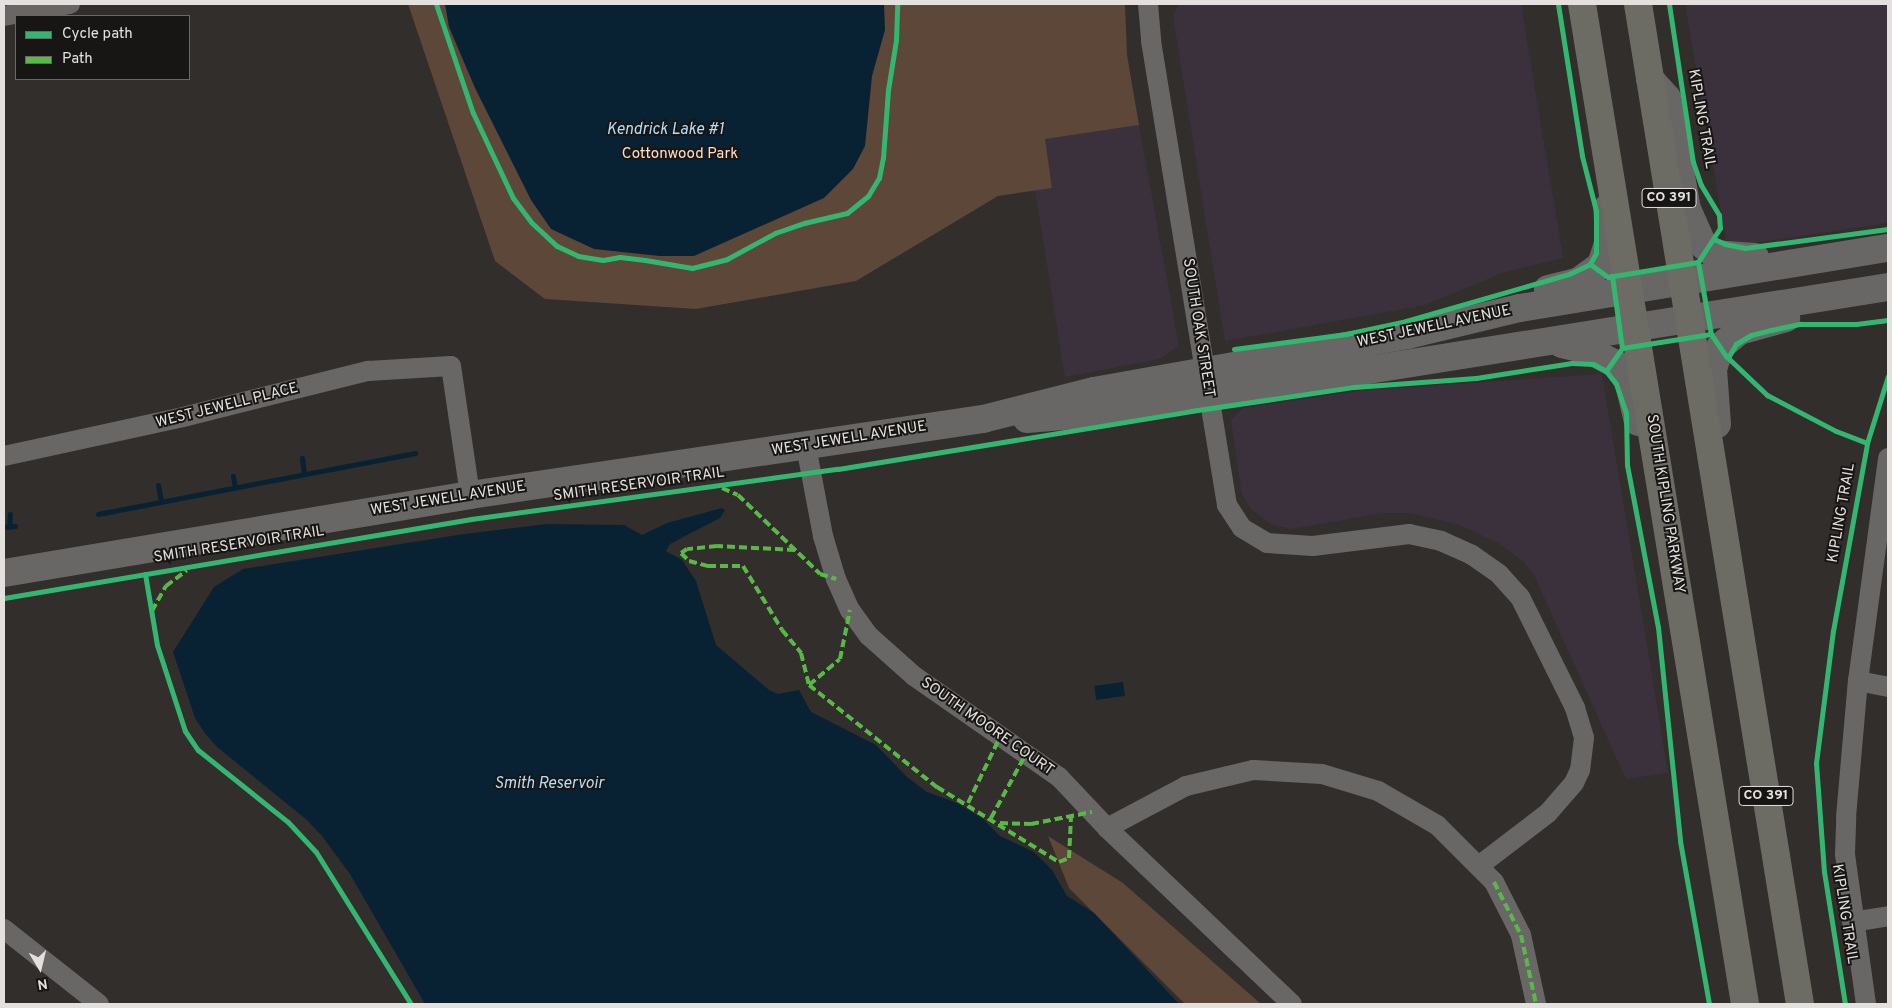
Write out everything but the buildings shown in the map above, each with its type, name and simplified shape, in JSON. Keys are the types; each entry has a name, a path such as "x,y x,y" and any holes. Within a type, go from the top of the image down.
{"main road":[{"name":"SOUTH KIPLING PARKWAY","path":"1582,4 1746,1004"},
{"name":"CO 391","path":"1638,4 1800,1004"},
{"path":"1650,79 1667,98 1687,209 1707,249 1731,258 1834,256"},
{"path":"1433,328 1477,309 1579,281 1601,265 1608,241 1608,226 1596,90"},
{"name":"WEST JEWELL AVENUE","path":"4,573 470,495 983,419 1067,416 1520,308 1888,248"},
{"name":"WEST JEWELL AVENUE","path":"1206,383 1556,342 1689,318 1888,288"},
{"path":"1724,533 1713,369 1720,347 1739,331 1834,306 1888,288"},
{"path":"1556,342 1604,356 1621,368 1628,379 1644,453 1673,553"}],"street":[{"path":"4,16 70,4"},
{"name":"SOUTH OAK STREET","path":"1148,4 1150,40 1227,505 1242,528 1254,538 1266,543 1296,547 1393,534 1440,541 1472,555 1499,574 1531,613 1575,708 1584,738 1583,754 1580,770 1564,798 1480,865"},
{"name":"WEST JEWELL PLACE","path":"4,456 187,416 368,371 451,366 470,495"},
{"name":"SOUTH MOORE COURT","path":"806,446 823,536 836,579 850,610 868,635 921,681 1048,767 1108,828 1292,1004"},
{"path":"1866,1004 1852,922 1845,854 1858,681 1888,466"},
{"path":"1858,681 1888,687"},
{"path":"1108,828 1161,797 1208,779 1253,770 1298,770 1343,778 1404,804 1437,824 1480,865 1497,887 1516,922 1530,969 1536,1004"},
{"path":"1852,922 1888,916"},
{"path":"4,929 99,1004"}],"shaded area":[{"path":"1179,4 1521,4 1563,258 1502,273 1425,305 1225,341 1173,16"},
{"path":"1685,4 1888,4 1888,223 1754,243 1726,240"},
{"path":"1139,125 1179,346 1160,359 1065,377 1035,190 1052,187 1044,139"},
{"path":"1602,374 1668,773 1626,779 1534,575 1523,561 1498,543 1460,525 1410,513 1384,513 1291,529 1272,525 1250,508 1242,495 1231,420 1243,408 1366,390"}],"green space":[{"name":"Cottonwood Park","path":"408,4 1125,4 1127,55 1139,125 1045,139 1052,188 998,196 856,281 696,309 545,299 495,261"},
{"path":"1048,836 1123,883 1261,1004 1185,1004 1069,888"}],"water":[{"name":"Kendrick Lake #1","path":"445,4 884,4 885,30 872,76 865,146 853,169 824,198 694,256 660,256 594,249 551,229 531,200 475,88 449,27"},
{"name":"Smith Reservoir","path":"722,508 725,510 720,518 670,544 666,551 682,560 696,581 716,645 769,690 778,694 799,690 811,712 876,745 907,777 927,792 957,803 983,819 1000,836 1034,852 1052,870 1067,896 1094,913 1179,1004 425,1004 350,874 322,836 307,820 216,746 204,732 195,718 173,652 214,587 243,569 464,534 547,524 624,525 642,535 667,523"},
{"path":"1123,682 1125,696 1096,700 1094,686"}],"waterway":[{"path":"98,514 415,453"},
{"path":"302,458 304,474"},
{"path":"233,476 235,487"},
{"path":"158,485 161,501"},
{"path":"9,527 10,514"},
{"path":"4,527 15,526"}],"marked path":[{"path":"722,488 738,495 820,574 836,579"},
{"path":"795,550 717,546 687,549 681,553 689,561 708,566 743,566 782,630 801,653 809,685 937,787 1059,862 1069,858 1071,817"},
{"path":"152,611 166,586 187,570"},
{"path":"809,685 840,659 850,610"},
{"path":"968,803 1001,735"},
{"path":"991,818 1027,752"},
{"path":"1000,823 1031,824 1092,812"},
{"path":"1494,882 1521,935 1536,1004"}],"cycle path":[{"path":"436,4 473,113 513,198 532,223 557,246 578,256 603,260 620,257 692,268 727,259 775,233 804,223 847,213 868,196 879,178 883,158 888,90 896,40 897,4"},
{"path":"1558,4 1582,156 1596,211 1596,253 1590,264"},
{"name":"KIPLING TRAIL","path":"1669,4 1693,162 1701,185 1719,215 1720,228 1698,262 1711,334 1726,356 1767,395 1836,431 1867,443"},
{"path":"1714,239 1725,244 1745,248 1888,229"},
{"path":"1234,349 1346,334 1406,321 1569,274 1590,264 1608,277 1698,262"},
{"path":"1606,371 1622,348 1612,276"},
{"path":"1729,356 1736,344 1751,335 1771,330 1800,324 1856,324 1888,320"},
{"path":"1622,348 1711,334"},
{"name":"SMITH RESERVOIR TRAIL","path":"4,598 471,519 838,469 1191,411 1354,387 1476,378 1572,363 1593,364 1606,371 1616,384 1626,413 1627,465 1658,627 1680,841 1709,1004"},
{"name":"KIPLING TRAIL","path":"1845,1004 1824,872 1816,763 1833,631 1867,443 1888,376"},
{"path":"145,574 157,645 185,731 198,750 288,822 316,852 411,1004"}]}
